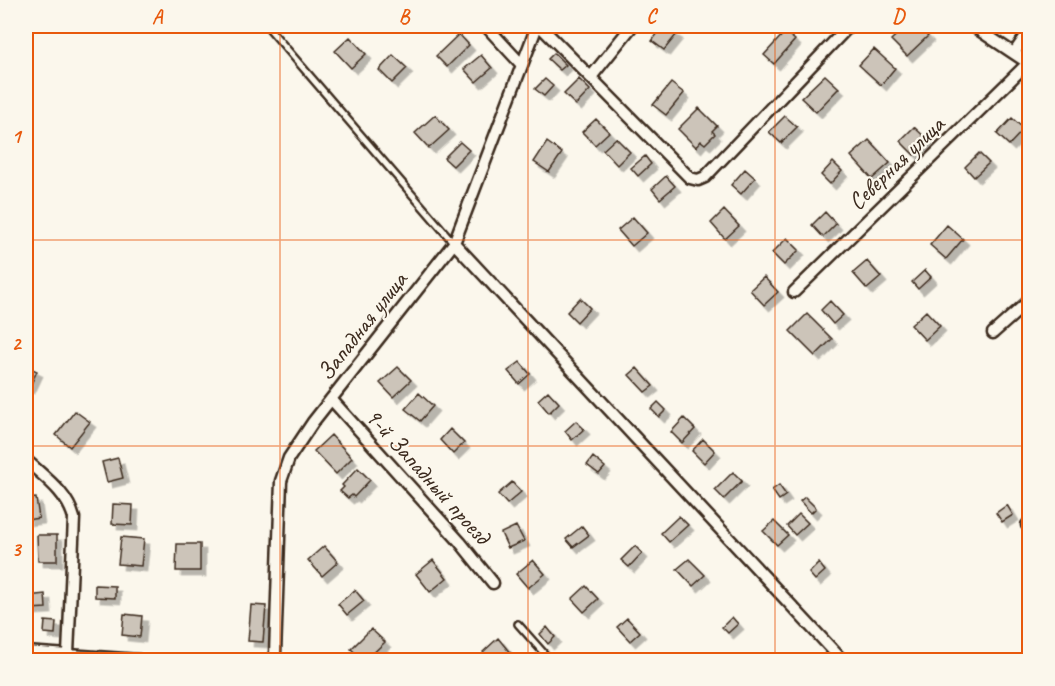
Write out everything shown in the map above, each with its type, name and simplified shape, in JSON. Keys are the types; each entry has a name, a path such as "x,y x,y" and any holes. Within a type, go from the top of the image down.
{"street":[{"path":"486,26 522,65"},
{"name":"Западная улица","path":"275,659 281,481 289,458 313,422 454,243 539,26"},
{"path":"539,26 690,178 698,180 705,177 849,26"},
{"path":"591,77 632,26"},
{"path":"973,26 1029,64"},
{"path":"1014,54 1029,30"},
{"name":"Северная улица","path":"794,292 1029,64"},
{"path":"454,243 842,660"},
{"path":"993,333 1029,300"},
{"name":"9-й Западный проезд","path":"331,399 460,542 493,583"},
{"path":"26,460 65,496 74,518 68,654"},
{"path":"26,652 139,660"}],"lane":[{"path":"267,26 454,243"},
{"path":"518,624 550,660"}],"building":[{"path":"663,26 677,34 664,50 652,41"},
{"path":"906,26 918,26 928,36 907,56 891,40"},
{"path":"785,32 795,40 774,64 764,55"},
{"path":"459,34 469,45 447,67 436,56"},
{"path":"350,37 366,54 351,68 335,51"},
{"path":"874,49 895,68 881,85 859,65"},
{"path":"554,53 566,65 560,70 548,59"},
{"path":"393,55 407,68 392,83 379,70"},
{"path":"481,55 492,68 476,82 464,69"},
{"path":"825,75 839,88 816,112 801,98"},
{"path":"545,79 553,86 544,96 535,89"},
{"path":"579,79 590,90 576,105 564,94"},
{"path":"671,83 684,93 666,115 653,105"},
{"path":"699,108 717,126 712,131 715,134 705,144 701,141 696,147 678,129"},
{"path":"435,115 449,130 429,148 415,133"},
{"path":"785,116 797,127 781,143 769,132"},
{"path":"1012,118 1024,129 1009,145 997,134"},
{"path":"596,119 609,132 595,145 582,132"},
{"path":"914,127 929,141 914,155 900,141"},
{"path":"616,138 630,152 617,165 603,150"},
{"path":"869,140 890,163 872,179 851,156"},
{"path":"460,142 469,150 453,166 444,158"},
{"path":"547,142 562,153 549,172 534,162"},
{"path":"979,153 989,163 974,177 965,167"},
{"path":"645,156 651,164 638,176 631,168"},
{"path":"833,162 842,171 830,184 821,175"},
{"path":"745,169 755,178 741,194 731,185"},
{"path":"666,176 675,186 660,199 652,189"},
{"path":"724,210 739,226 725,239 711,223"},
{"path":"825,212 836,224 823,237 812,225"},
{"path":"633,217 647,233 632,246 618,230"},
{"path":"947,225 963,239 946,259 930,245"},
{"path":"787,238 799,250 784,265 772,253"},
{"path":"867,261 881,277 867,289 853,273"},
{"path":"925,270 931,277 918,289 912,282"},
{"path":"764,277 778,292 764,305 750,290"},
{"path":"580,298 590,308 577,322 567,312"},
{"path":"830,301 843,315 833,324 821,310"},
{"path":"926,311 940,326 925,340 911,325"},
{"path":"807,314 832,339 815,356 790,331"},
{"path":"520,362 530,374 519,384 508,371"},
{"path":"26,366 37,371 29,388 26,387"},
{"path":"398,367 411,380 393,397 380,383"},
{"path":"637,368 653,386 645,392 629,375"},
{"path":"548,391 559,403 549,413 538,400"},
{"path":"419,393 433,406 420,421 405,409"},
{"path":"658,402 666,410 659,417 651,409"},
{"path":"75,411 90,422 70,447 56,435"},
{"path":"684,418 695,429 682,443 671,432"},
{"path":"576,421 584,429 572,440 565,431"},
{"path":"450,429 464,443 453,454 440,440"},
{"path":"331,435 352,458 336,474 314,451"},
{"path":"703,439 715,451 704,463 692,451"},
{"path":"593,457 605,467 599,474 587,465"},
{"path":"118,458 123,478 107,482 102,462"},
{"path":"358,468 370,480 354,497 352,495 348,498 340,491 344,487 342,485"},
{"path":"733,472 742,481 724,499 715,490"},
{"path":"512,482 521,492 507,504 498,494"},
{"path":"779,485 786,495 779,500 772,490"},
{"path":"805,497 816,508 811,513 800,501"},
{"path":"36,498 39,518 26,520 26,499"},
{"path":"113,504 133,505 132,525 112,524"},
{"path":"1007,505 1013,515 1002,522 996,513"},
{"path":"799,514 808,523 795,535 787,526"},
{"path":"679,516 688,525 669,542 661,533"},
{"path":"774,521 788,535 777,545 763,531"},
{"path":"516,526 524,541 508,548 501,533"},
{"path":"582,526 589,535 573,547 566,539"},
{"path":"37,535 57,535 57,561 38,561"},
{"path":"121,537 144,539 141,566 118,564"},
{"path":"177,544 200,544 200,571 176,571"},
{"path":"324,546 338,562 322,576 308,560"},
{"path":"635,546 642,553 629,567 621,560"},
{"path":"689,559 705,575 693,586 677,569"},
{"path":"433,560 447,578 430,592 416,574"},
{"path":"533,560 545,574 528,588 516,574"},
{"path":"819,563 825,571 815,580 809,573"},
{"path":"95,585 115,586 115,598 95,597"},
{"path":"586,586 598,599 584,612 572,599"},
{"path":"355,590 364,601 347,615 338,604"},
{"path":"45,594 46,608 30,609 28,596"},
{"path":"251,605 266,606 263,642 248,641"},
{"path":"124,614 142,616 140,637 122,635"},
{"path":"732,617 738,624 728,633 722,627"},
{"path":"627,618 640,632 630,641 617,627"},
{"path":"45,621 56,622 55,634 44,633"},
{"path":"547,627 555,637 548,644 540,634"},
{"path":"371,629 385,642 366,660 363,660 351,649"},
{"path":"498,638 511,654 504,660 490,660 483,652"}]}
